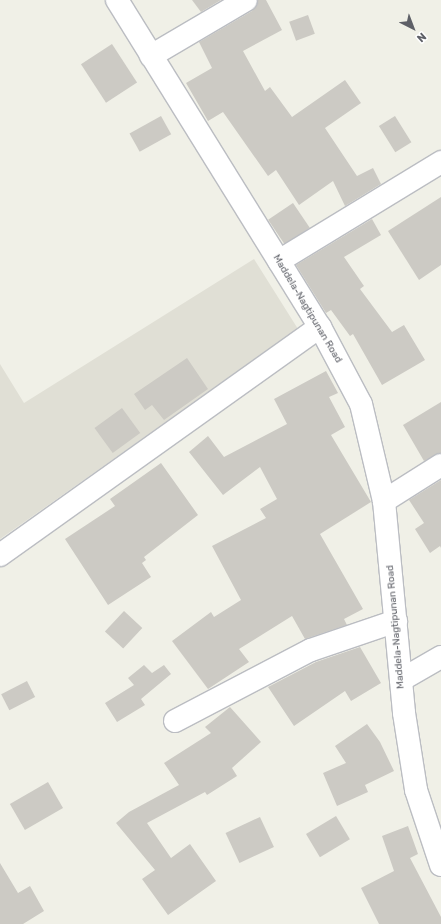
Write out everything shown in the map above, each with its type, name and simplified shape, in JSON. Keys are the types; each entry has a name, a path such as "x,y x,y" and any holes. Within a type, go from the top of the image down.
{"street":[{"name":"Maddela-Nagtipunan Road","path":"117,0 320,326 362,404 384,501 401,680 416,790 440,855"},
{"path":"151,56 246,0"},
{"path":"280,261 441,162"},
{"path":"0,554 320,326"},
{"path":"384,501 441,465"},
{"path":"175,721 311,650 396,621"},
{"path":"401,680 441,657"}],"shaded area":[{"path":"254,259 298,329 0,539 0,364 24,403"}],"building":[{"path":"192,0 221,0 201,12"},
{"path":"258,0 266,0 282,30 243,51 265,91 270,87 292,117 345,80 361,103 325,128 357,176 373,168 381,184 345,206 333,181 299,205 276,170 268,176 223,112 208,121 186,83 212,68 199,42 252,11"},
{"path":"308,15 315,34 296,41 289,22"},
{"path":"112,44 137,83 106,103 81,64"},
{"path":"161,116 171,134 140,152 130,133"},
{"path":"395,116 411,142 395,152 379,126"},
{"path":"441,197 441,265 419,280 388,231"},
{"path":"293,203 310,228 285,245 268,220"},
{"path":"372,219 381,235 344,257 364,286 360,289 392,332 404,325 425,360 382,385 353,334 350,336 331,310 326,313 296,265"},
{"path":"187,358 208,389 164,420 152,405 145,410 134,394"},
{"path":"326,371 338,393 329,397 345,427 331,435 371,502 320,534 363,609 344,619 347,625 305,639 292,616 239,649 249,662 208,689 172,641 211,612 214,617 241,600 212,546 266,518 260,509 277,499 260,467 223,495 189,452 208,436 224,457 287,424 274,399"},
{"path":"441,402 441,453 424,461 403,425"},
{"path":"122,408 140,433 113,453 94,428"},
{"path":"161,463 198,515 144,557 146,560 142,563 151,577 108,605 65,539 115,506 110,499"},
{"path":"441,480 441,548 440,546 430,553 415,529 424,523 409,500"},
{"path":"124,611 142,628 123,649 105,631"},
{"path":"360,647 381,683 351,701 345,691 294,726 268,687 316,662"},
{"path":"144,665 152,673 164,665 171,674 141,699 145,705 117,722 105,703 134,685 128,678"},
{"path":"27,681 35,697 9,710 1,694"},
{"path":"230,707 261,742 232,768 237,776 207,795 205,792 147,823 171,858 190,844 216,881 168,915 142,879 155,870 116,823 129,812 179,785 164,763 211,733 205,727"},
{"path":"367,724 380,742 394,771 365,785 368,792 337,806 323,773 346,763 335,746"},
{"path":"48,782 63,808 25,830 10,804"},
{"path":"336,816 350,839 320,857 306,834"},
{"path":"260,817 274,847 240,863 226,833"},
{"path":"408,826 418,854 410,858 441,917 441,924 379,924 361,888 394,871 382,836"},
{"path":"0,863 18,893 30,886 44,911 23,924 0,924"}]}
